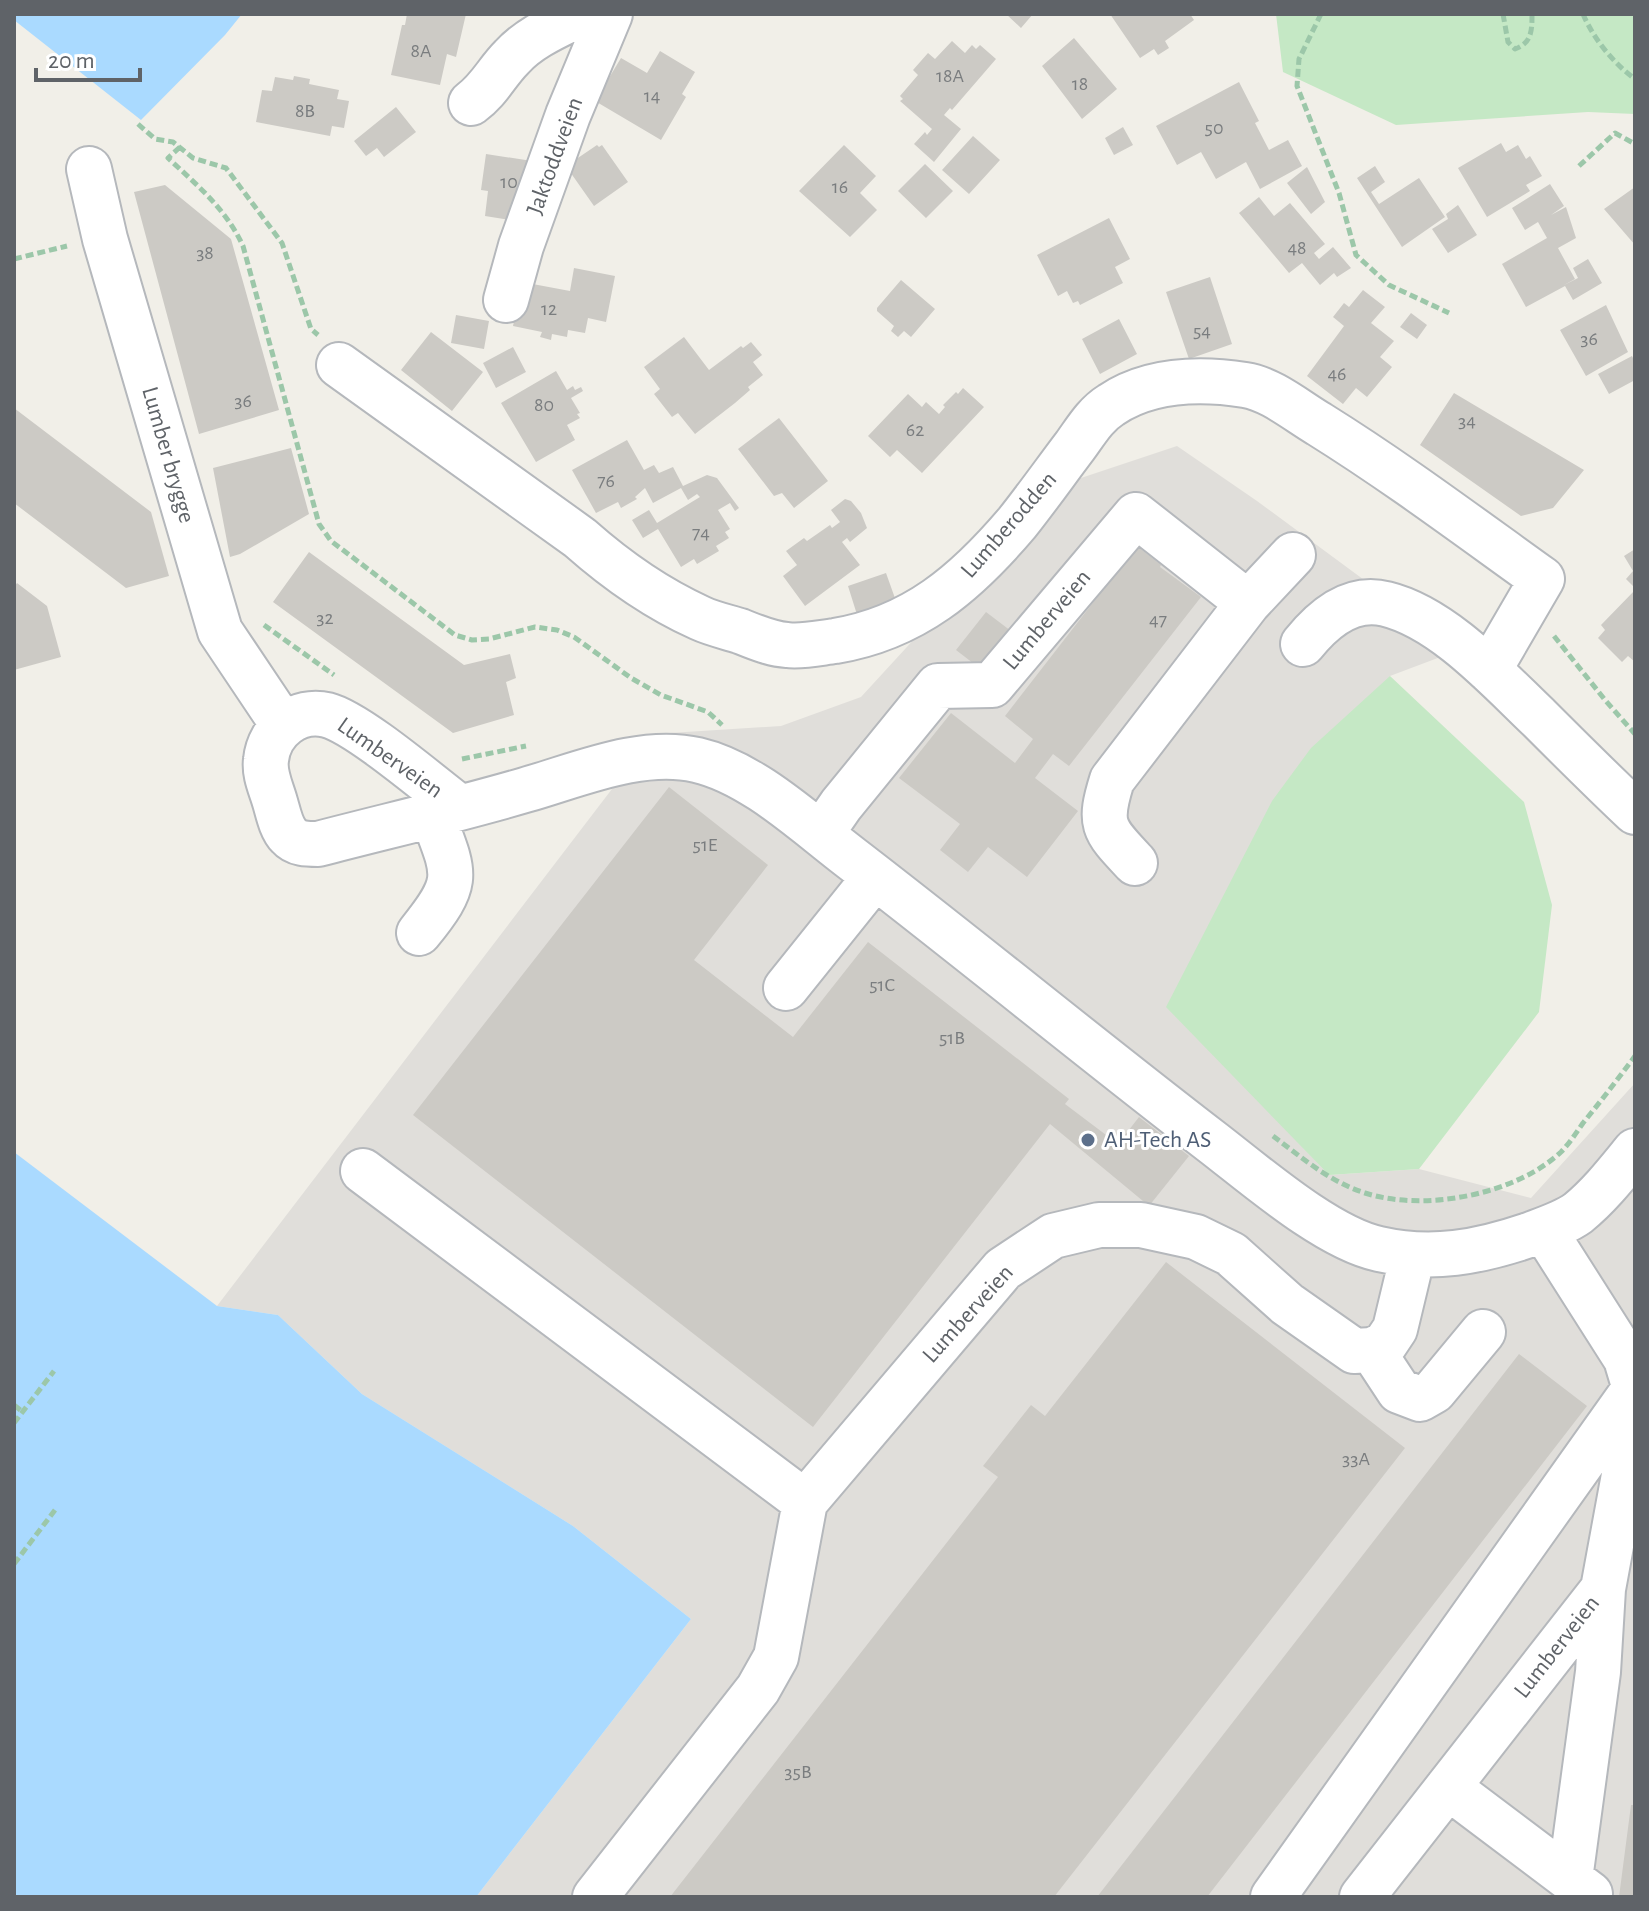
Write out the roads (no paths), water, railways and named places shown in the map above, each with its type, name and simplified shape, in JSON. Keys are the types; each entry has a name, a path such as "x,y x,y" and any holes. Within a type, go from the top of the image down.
{"street":[{"path":"471,103 487,91 518,50 581,14"},
{"name":"Jaktoddveien","path":"506,300 521,246 568,115 610,14"},
{"name":"Lumber brygge","path":"89,169 105,239 220,631 283,725"},
{"name":"Lumberodden","path":"339,365 599,554 667,599 701,618 784,645 857,637 904,621 956,586 987,558 1101,412 1113,403 1147,389 1180,381 1249,386 1280,400 1415,487 1534,593 1489,670"},
{"name":"Lumberveien","path":"821,834 938,686 992,685 1136,515 1248,603"},
{"path":"1135,863 1108,834 1103,809 1112,780 1248,603 1293,555"},
{"path":"1303,644 1318,625 1338,610 1358,604 1384,603 1413,614 1448,636 1489,670 1635,812"},
{"name":"Lumberveien","path":"445,810 356,730 330,715 313,713 296,716 283,725 273,739 266,758 266,772 287,835 302,843 318,844 621,763 655,757 694,759 734,772 821,834 1167,1107 1303,1209 1339,1232 1375,1249 1452,1255 1491,1248 1544,1230 1576,1214 1607,1186 1635,1151"},
{"path":"419,933 448,894 451,865 445,810"},
{"path":"786,988 875,877"},
{"path":"363,1171 805,1502 776,1657 758,1689 595,1897"},
{"name":"Lumberveien","path":"805,1502 1003,1269 1053,1236 1099,1225 1141,1225 1196,1237 1231,1254 1287,1304 1354,1351 1372,1350"},
{"name":"Lumberveien","path":"1362,1897 1603,1589 1633,1426 1635,1389 1626,1359 1544,1230"},
{"path":"1413,1254 1395,1329 1385,1344 1372,1350 1399,1391 1420,1399 1434,1391 1483,1332"},
{"path":"1273,1897 1635,1389"},
{"path":"1582,1888 1603,1589"},
{"path":"1448,1787 1582,1888"}],"water":[{"path":"14,14 242,14 141,120 14,20"},
{"path":"14,1152 217,1306 278,1315 362,1394 573,1526 691,1619 476,1897 14,1897"}],"place":[{"name":"AH-Tech AS","path":"1088,1140"}]}
